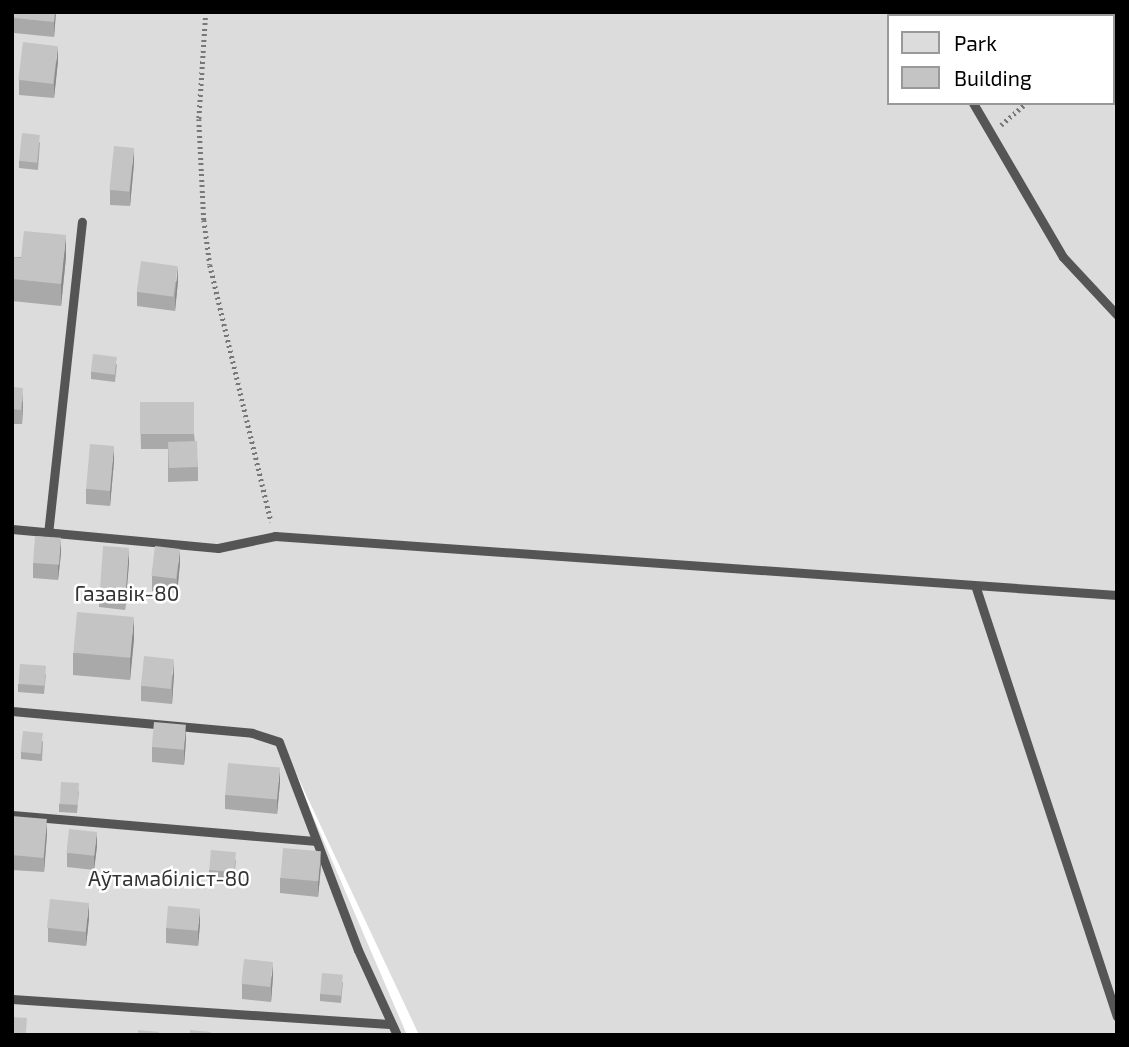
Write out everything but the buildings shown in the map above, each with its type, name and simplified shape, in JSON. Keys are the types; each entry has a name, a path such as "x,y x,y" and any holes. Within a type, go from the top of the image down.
{"lane":[{"path":"974,105 1063,257 1117,315"},
{"path":"48,534 82,222"},
{"path":"12,529 218,548 275,536 976,588 1117,595"},
{"path":"976,588 1117,1016"},
{"path":"12,711 267,735 279,742 314,841 389,1024 397,1035"},
{"path":"12,815 314,841"},
{"path":"12,999 389,1024"}],"path":[{"path":"206,12 199,119 205,232 275,536"},
{"path":"992,132 1024,110 1025,105"}],"green space":[{"path":"12,12 1117,12 1117,1035 419,1035 279,737 407,1035 12,1035"}],"park label":[{"name":"Газавік-80","path":"127,593"},
{"name":"Аўтамабіліст-80","path":"169,878"}]}
